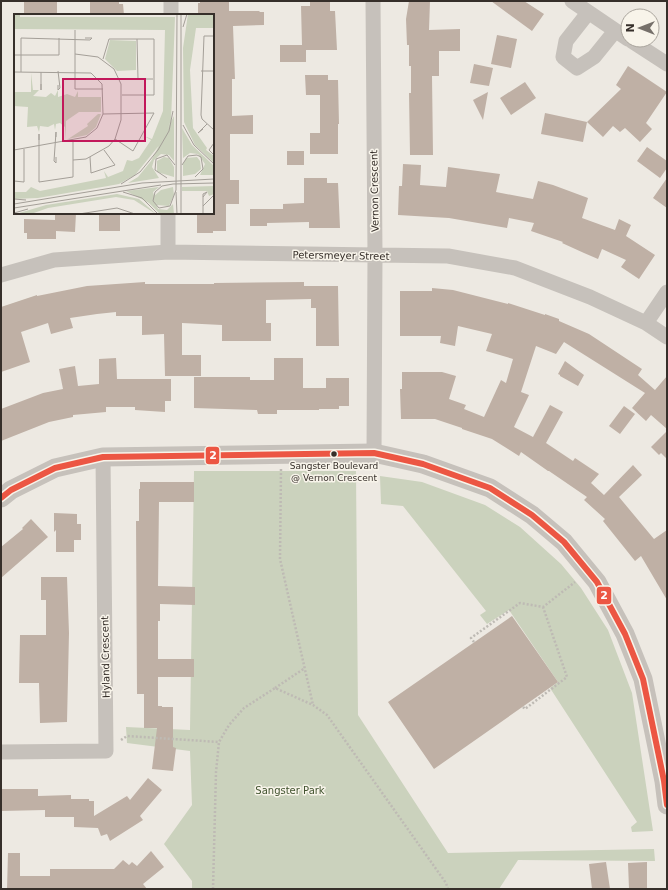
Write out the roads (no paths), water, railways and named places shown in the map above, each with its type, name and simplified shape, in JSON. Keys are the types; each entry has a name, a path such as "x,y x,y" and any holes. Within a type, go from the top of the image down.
{"street":[{"path":"171,1 171,14"},
{"name":"Vernon Crescent","path":"373,1 375,255 374,453"},
{"path":"572,1 620,34"},
{"path":"588,12 566,41 563,58 577,68 620,40"},
{"path":"642,48 667,64"},
{"path":"168,214 168,252"},
{"name":"Petersmeyer Street","path":"1,275 54,260 168,252 448,256 515,268 590,297 646,323 667,337"},
{"path":"646,323 667,292"},
{"path":"1,498 11,490 55,468 103,457 282,456 374,453 423,464 490,488 532,515 564,542 597,582 625,634 643,679 665,781 667,805"},
{"name":"Hyland Crescent","path":"1,752 106,751 103,457"}],"place":[{"name":"Sangster Boulevard @ Vernon Crescent","path":"334,454"}],"park label":[{"name":"Sangster Park","path":"290,790"}]}
